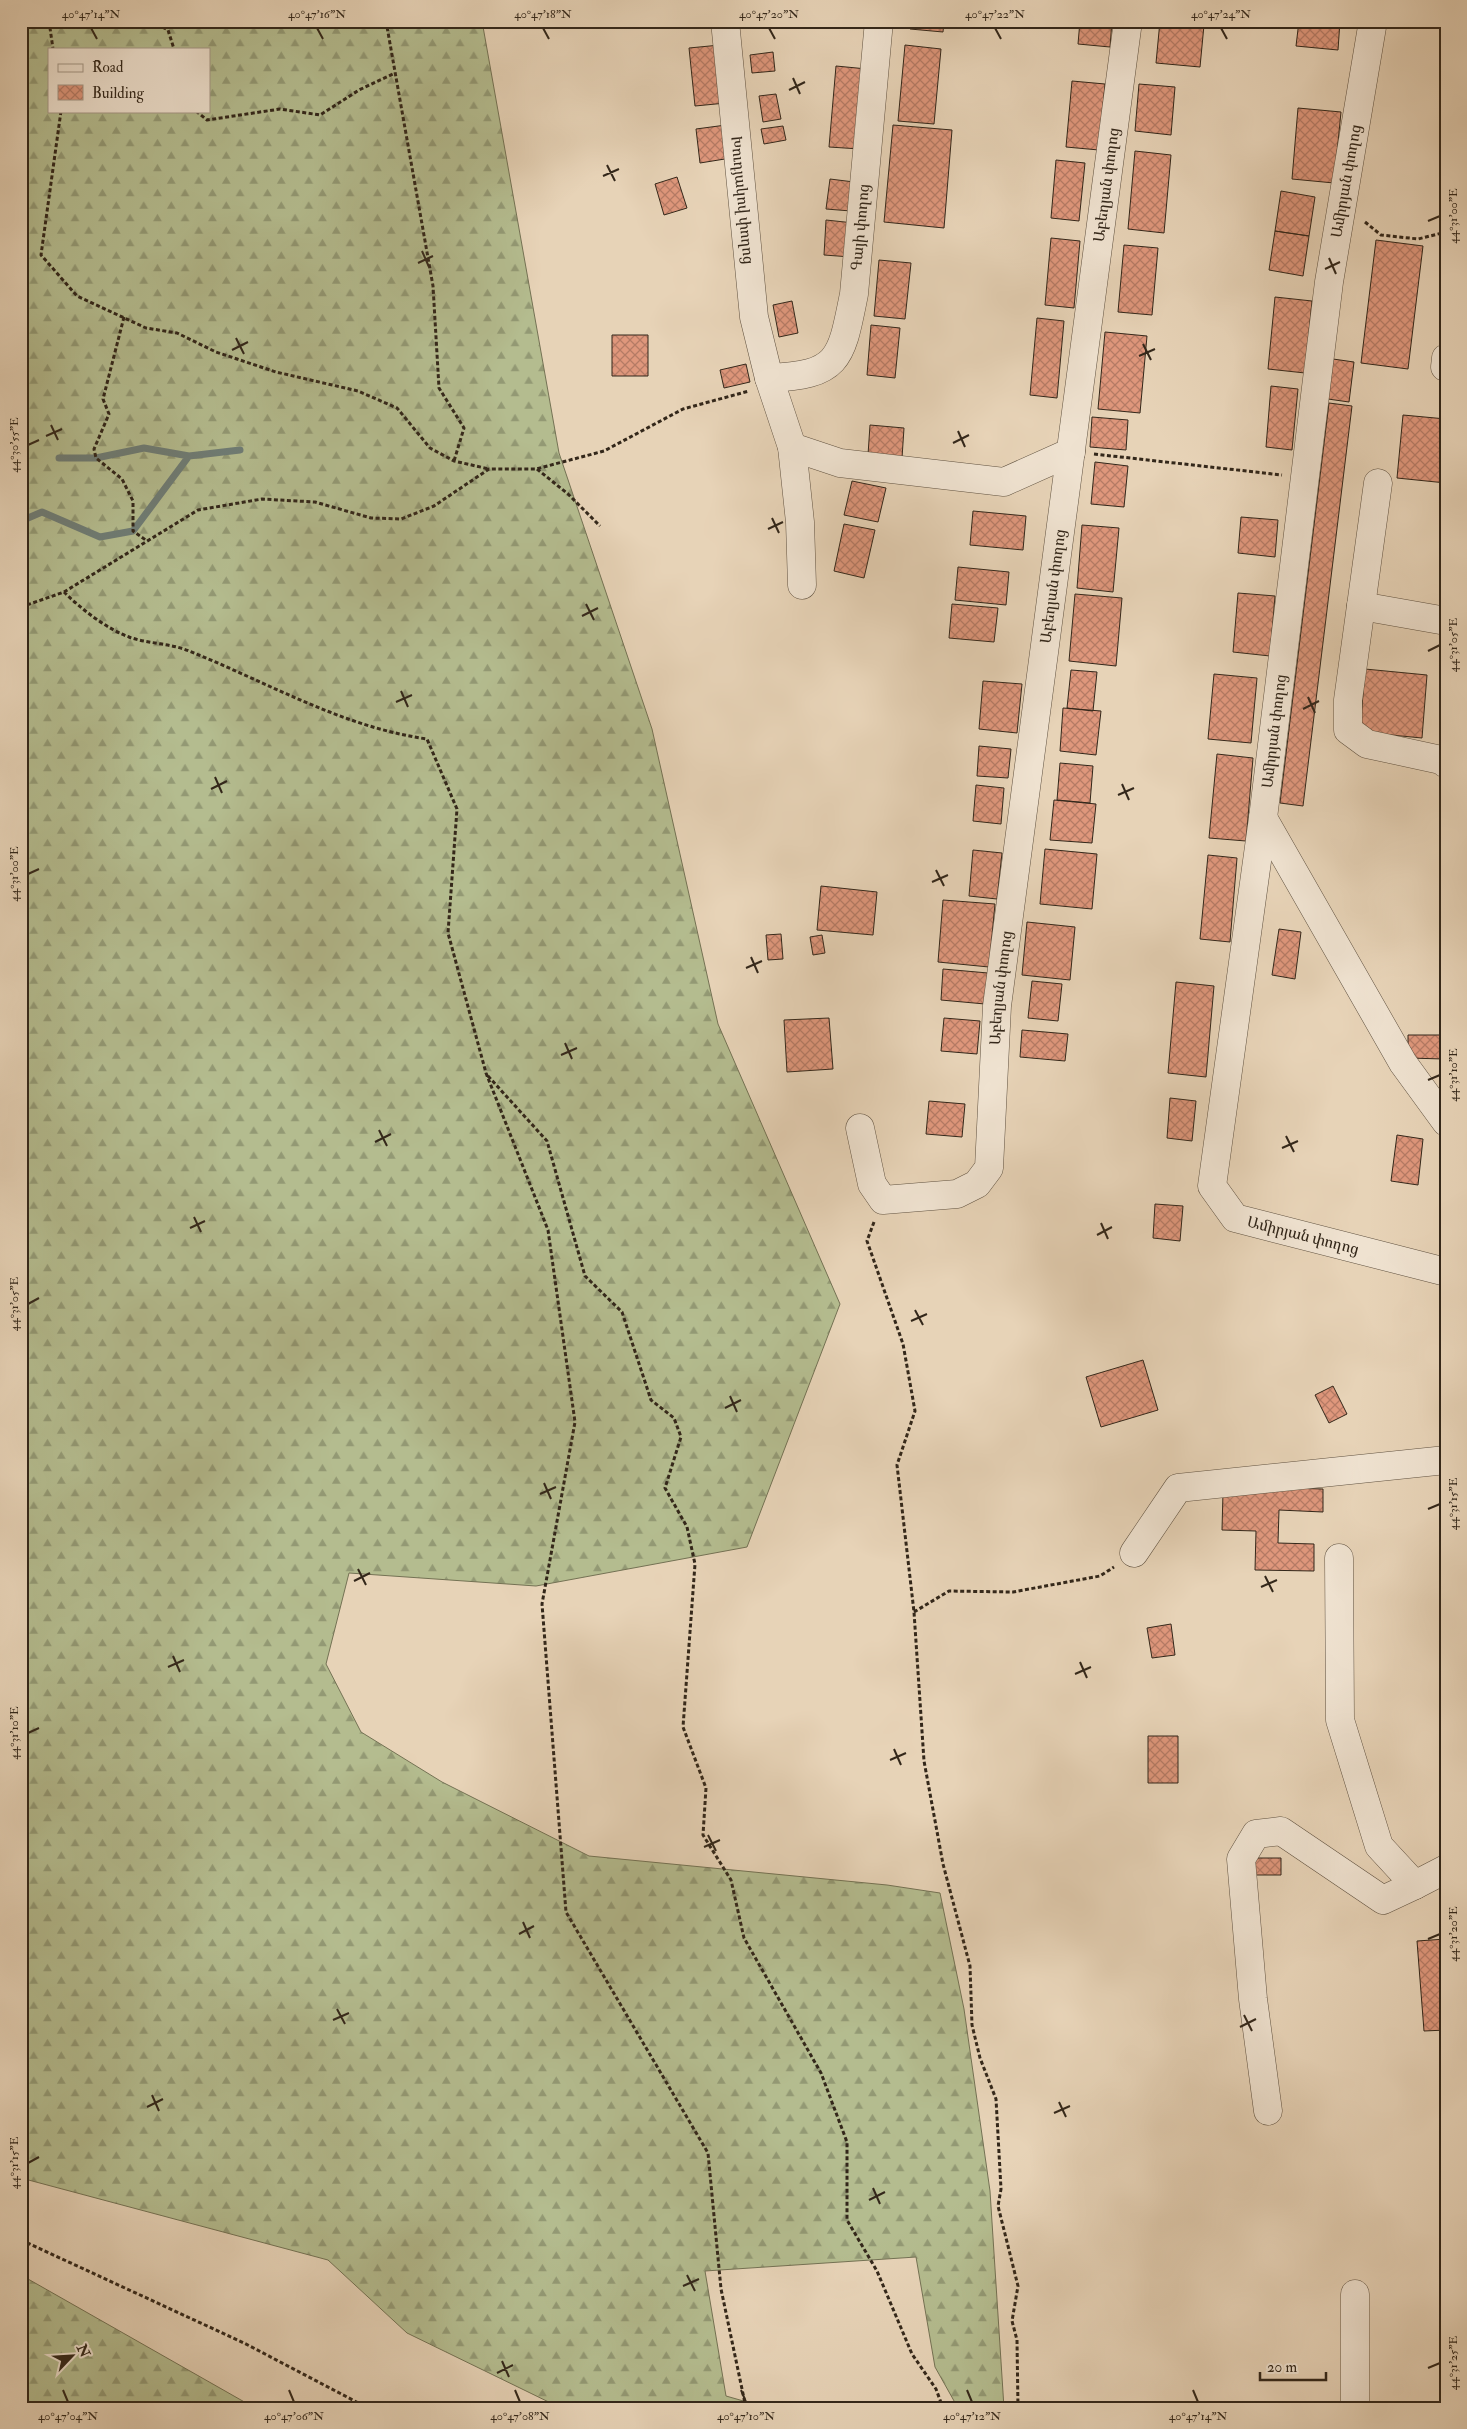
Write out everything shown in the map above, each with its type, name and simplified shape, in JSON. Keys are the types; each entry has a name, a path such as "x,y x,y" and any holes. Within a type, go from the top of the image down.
{"street":[{"name":"Խուդյակով փողոց","path":"725,21 754,316 769,378 792,448 800,522 802,585"},
{"name":"Գայի փողոց","path":"769,378 797,377 818,372 840,351 854,294 879,21"},
{"name":"Աբեղյան փողոց","path":"882,1200 957,1194 977,1184 989,1168 997,1006 1128,21"},
{"name":"Ամիրյան փողոց","path":"1373,21 1329,282 1263,818 1212,1186 1235,1218 1446,1272"},
{"path":"792,448 840,463 1004,482 1071,452"},
{"path":"1378,483 1348,700 1348,730 1367,744 1441,760 1446,764"},
{"path":"1361,606 1446,621"},
{"path":"1263,818 1403,1063 1446,1122"},
{"path":"860,1128 872,1184 882,1200"},
{"path":"1134,1554 1178,1488 1446,1460"},
{"path":"1338,1558 1340,1720 1379,1846 1415,1885"},
{"path":"1268,2111 1253,1999 1241,1859 1256,1834 1281,1831 1382,1900 1446,1869"},
{"path":"1355,2294 1355,2408"}],"path":[{"path":"49,21 53,48"},
{"path":"151,21 168,30"},
{"path":"168,21 168,30 174,48"},
{"path":"386,21 433,286 439,388 464,428 454,461"},
{"path":"197,112 207,120 280,109 320,116 359,90 395,73"},
{"path":"61,112 42,255 77,296 146,328 178,333 216,352 276,372 358,391 398,408 430,448 454,461 490,469 536,469 604,451 683,409 747,392 769,378"},
{"path":"1361,219 1381,235 1418,239 1446,232"},
{"path":"124,317 102,399 109,414 94,450 96,458 122,479 133,501 133,531 147,541"},
{"path":"1071,452 1305,478"},
{"path":"21,607 64,592 198,510 262,499 314,502 371,518 401,519 434,506 490,469"},
{"path":"536,469 568,494 600,526"},
{"path":"64,592 80,609 129,637 186,650 322,710 400,735 427,738 457,809 448,933 486,1073 548,1230 575,1422 542,1604 566,1912 708,2153 720,2290 746,2408"},
{"path":"486,1073 547,1141 585,1276 622,1312 651,1400 674,1418 681,1437 665,1488 688,1527 695,1564 683,1727 706,1788 703,1835 731,1880 744,1938 821,2073 847,2142 847,2220 877,2271 912,2354 936,2389 943,2408"},
{"path":"882,1200 867,1241 903,1344 915,1411 896,1465 914,1612 924,1761 943,1864 970,1966 974,2033 980,2058 996,2099 1001,2189 998,2206 1018,2286 1012,2321 1016,2340 1018,2408"},
{"path":"914,1612 949,1591 1013,1592 1100,1576 1134,1554"},
{"path":"21,2240 244,2342 368,2408"}],"green space":[{"path":"21,21 482,21 559,453 652,729 718,1024 840,1304 747,1547 536,1586 349,1573 326,1664 361,1732 442,1782 589,1856 887,1885 940,1893 964,2009 990,2191 1004,2408 958,2408 935,2367 916,2257 705,2271 726,2396 768,2408 561,2408 407,2333 328,2260 21,2178"},
{"path":"21,2275 255,2408 21,2408"}],"building":[{"path":"819,21 865,21 865,26 819,24"},
{"path":"911,21 944,21 943,32 910,29"},
{"path":"1080,21 1112,21 1110,47 1078,44"},
{"path":"1160,21 1204,25 1200,67 1156,63"},
{"path":"1299,21 1340,21 1338,50 1296,46"},
{"path":"720,45 726,103 695,106 689,48"},
{"path":"905,45 941,49 934,124 898,121"},
{"path":"773,52 775,71 752,73 750,55"},
{"path":"836,66 867,69 860,149 829,147"},
{"path":"1072,81 1105,84 1099,150 1066,147"},
{"path":"1139,84 1175,87 1171,135 1135,131"},
{"path":"776,94 781,119 763,122 759,96"},
{"path":"1298,108 1341,112 1334,183 1292,179"},
{"path":"726,125 731,158 700,163 696,129"},
{"path":"893,125 952,130 944,228 884,222"},
{"path":"783,126 786,140 764,144 761,129"},
{"path":"1135,151 1171,155 1164,233 1128,229"},
{"path":"1056,160 1085,163 1079,221 1051,218"},
{"path":"677,177 687,208 664,215 655,184"},
{"path":"830,179 854,182 851,211 826,209"},
{"path":"1281,191 1315,197 1309,236 1275,231"},
{"path":"826,220 854,223 851,257 824,255"},
{"path":"1275,231 1309,236 1303,276 1269,270"},
{"path":"1051,238 1080,241 1074,308 1045,305"},
{"path":"1376,240 1423,246 1408,369 1361,363"},
{"path":"1124,245 1158,248 1152,315 1118,312"},
{"path":"879,260 911,263 905,319 874,316"},
{"path":"1275,297 1312,301 1305,373 1268,369"},
{"path":"792,301 798,333 779,337 773,305"},
{"path":"1037,318 1064,321 1057,398 1030,395"},
{"path":"871,325 900,328 895,378 867,375"},
{"path":"1105,332 1147,336 1140,413 1098,409"},
{"path":"612,335 648,335 648,376 612,376"},
{"path":"1333,359 1354,362 1349,402 1328,399"},
{"path":"746,364 750,382 724,388 720,370"},
{"path":"1271,386 1298,389 1292,450 1266,447"},
{"path":"1329,403 1352,406 1303,806 1280,803"},
{"path":"1403,415 1446,419 1446,483 1397,478"},
{"path":"1092,417 1128,420 1126,450 1090,447"},
{"path":"870,425 904,428 902,458 868,455"},
{"path":"1095,462 1128,466 1124,507 1091,504"},
{"path":"852,481 886,488 878,522 844,515"},
{"path":"973,511 1026,516 1023,550 970,545"},
{"path":"1241,517 1278,520 1275,557 1238,553"},
{"path":"844,524 875,530 864,578 834,571"},
{"path":"1082,525 1119,528 1113,592 1077,588"},
{"path":"958,567 1009,572 1006,605 955,600"},
{"path":"1238,593 1275,596 1270,656 1233,652"},
{"path":"1075,594 1122,598 1116,666 1069,661"},
{"path":"952,604 998,608 994,642 949,638"},
{"path":"1365,669 1427,675 1422,738 1360,732"},
{"path":"1071,670 1097,672 1093,711 1067,708"},
{"path":"1214,674 1257,678 1251,743 1208,739"},
{"path":"983,681 1022,684 1017,733 979,729"},
{"path":"1063,708 1101,711 1096,755 1060,751"},
{"path":"979,746 1011,749 1008,778 977,776"},
{"path":"1217,754 1253,758 1246,841 1209,838"},
{"path":"1060,763 1093,766 1090,803 1057,800"},
{"path":"976,785 1004,788 1001,824 973,821"},
{"path":"1054,800 1096,804 1092,843 1050,840"},
{"path":"1045,849 1097,854 1092,909 1040,904"},
{"path":"973,850 1002,853 997,899 969,896"},
{"path":"1208,855 1237,858 1230,942 1200,939"},
{"path":"821,886 877,892 873,935 817,930"},
{"path":"943,900 995,904 989,967 938,962"},
{"path":"1027,922 1075,927 1070,980 1022,975"},
{"path":"1279,929 1301,932 1295,979 1272,975"},
{"path":"781,934 783,959 768,960 766,935"},
{"path":"822,935 825,953 813,955 810,937"},
{"path":"943,969 988,973 985,1004 941,1000"},
{"path":"1032,981 1062,984 1058,1021 1028,1018"},
{"path":"1176,982 1214,986 1206,1077 1168,1073"},
{"path":"829,1018 833,1069 787,1072 784,1020"},
{"path":"944,1018 980,1021 977,1054 941,1051"},
{"path":"1022,1030 1068,1034 1065,1061 1020,1057"},
{"path":"1408,1035 1444,1035 1444,1059 1408,1058"},
{"path":"1170,1098 1196,1101 1192,1141 1167,1138"},
{"path":"929,1101 965,1104 962,1137 926,1134"},
{"path":"1397,1135 1423,1139 1418,1185 1391,1181"},
{"path":"1155,1204 1183,1206 1180,1241 1153,1238"},
{"path":"1143,1360 1158,1410 1101,1427 1086,1377"},
{"path":"1333,1386 1347,1414 1329,1423 1315,1395"},
{"path":"1253,1487 1323,1489 1323,1512 1279,1510 1278,1543 1314,1544 1314,1571 1255,1570 1256,1531 1222,1530 1223,1492"},
{"path":"1171,1624 1175,1655 1152,1658 1147,1628"},
{"path":"1148,1736 1178,1736 1178,1783 1148,1783"},
{"path":"1250,1858 1281,1858 1281,1875 1251,1875"},
{"path":"1446,1939 1446,2030 1424,2031 1417,1941"}],"waterway":[{"path":"59,458 96,458 144,448 189,456"},
{"path":"21,521 42,512 100,537 133,531 189,456 240,450"}]}
